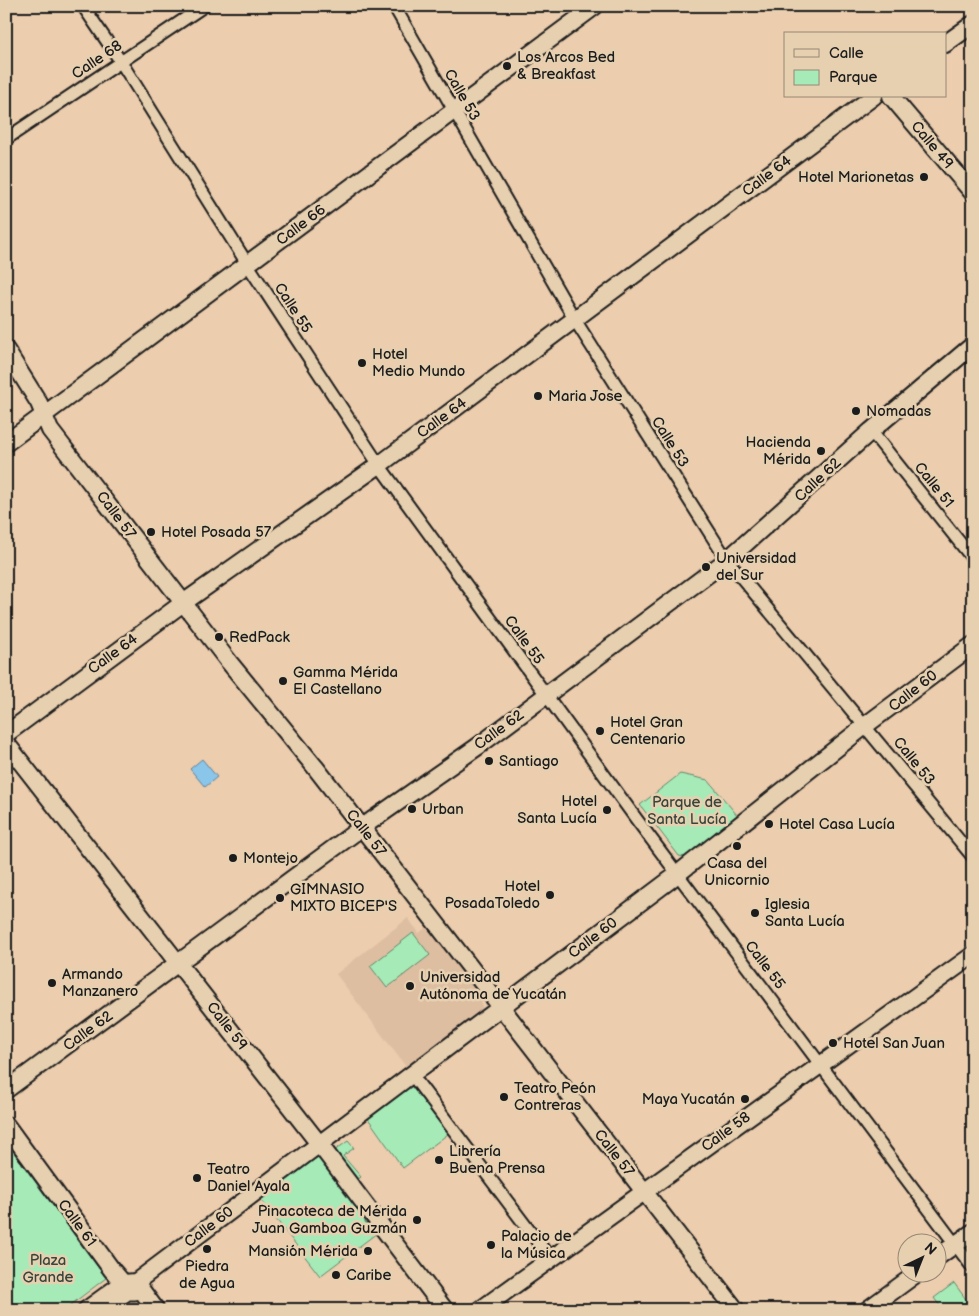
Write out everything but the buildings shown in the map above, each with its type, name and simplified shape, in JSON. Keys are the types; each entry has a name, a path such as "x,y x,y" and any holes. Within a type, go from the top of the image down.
{"main road":[{"name":"Calle 66","path":"6,443 454,112 594,6"},
{"path":"946,43 973,24"},
{"name":"Calle 64","path":"6,734 183,603 379,465 871,98"},
{"name":"Calle 49","path":"893,98 973,193"},
{"name":"Calle 62","path":"6,1090 361,828 552,703 728,560 871,431 973,345"},
{"name":"Calle 57","path":"6,350 39,402 50,430 183,603 315,767 736,1310"},
{"name":"Calle 60","path":"86,1310 129,1289 414,1077 500,1008 680,877 866,726 973,645"},
{"name":"Calle 59","path":"6,743 445,1310"},
{"name":"Calle 58","path":"480,1310 973,955"},
{"name":"Calle 61","path":"6,1125 129,1289 140,1288 156,1310"},
{"path":"946,1251 973,1232"},
{"path":"867,1310 902,1284"}],"street":[{"name":"Calle 55","path":"83,6 121,62 248,265 379,465 680,877 973,1268"},
{"name":"Calle 68","path":"6,139 204,6"},
{"name":"Calle 53","path":"394,6 575,320 728,560 973,857"},
{"name":"Calle 51","path":"871,431 973,559"},
{"path":"866,726 973,638"},
{"path":"552,703 680,863 866,726 973,653"},
{"path":"144,1276 500,1008 504,996 665,876 669,870 552,703"},
{"path":"414,1077 550,1258"},
{"path":"106,1310 128,1294 129,1289"}],"shaded area":[{"name":"Universidad Autónoma de Yucatán","path":"408,918 419,933 428,926 484,999 481,1003 483,1010 407,1068 336,974"}],"green space":[{"name":"Parque de Santa Lucía","path":"680,774 708,780 737,815 685,857 679,856 640,805"},
{"path":"413,933 430,955 387,988 370,966"},
{"path":"410,1084 448,1134 403,1168 367,1117"},
{"path":"348,1141 354,1148 343,1156 361,1177 356,1181 334,1151"},
{"name":"Plaza Grande","path":"6,1142 106,1278 64,1310 6,1310"},
{"path":"313,1157 319,1159 365,1217 365,1222 374,1233 377,1233 320,1276 259,1197"},
{"path":"954,1283 968,1302 954,1310 943,1310 934,1298"}],"water":[{"path":"202,759 217,777 205,787 190,769"}],"place":[{"name":"Los Arcos Bed & Breakfast","path":"507,66"},
{"name":"Hotel Marionetas","path":"924,177"},
{"name":"Hotel Medio Mundo","path":"362,363"},
{"name":"Maria Jose","path":"538,396"},
{"name":"Nomadas","path":"856,411"},
{"name":"Hacienda Mérida","path":"821,451"},
{"name":"Hotel Posada 57","path":"151,532"},
{"name":"Universidad del Sur","path":"706,567"},
{"name":"RedPack","path":"219,637"},
{"name":"Gamma Mérida El Castellano","path":"283,681"},
{"name":"Hotel Gran Centenario","path":"600,731"},
{"name":"Santiago","path":"489,761"},
{"name":"Urban","path":"412,809"},
{"name":"Hotel Santa Lucía","path":"607,810"},
{"name":"Hotel Casa Lucía","path":"769,824"},
{"name":"Casa del Unicornio","path":"737,846"},
{"name":"Montejo","path":"233,858"},
{"name":"Hotel PosadaToledo","path":"550,895"},
{"name":"GIMNASIO MIXTO BICEP'S","path":"280,898"},
{"name":"Iglesia Santa Lucía","path":"755,913"},
{"name":"Armando Manzanero","path":"52,983"},
{"name":"Universidad Autónoma de Yucatán","path":"410,986"},
{"name":"Hotel San Juan","path":"833,1043"},
{"name":"Teatro Peón Contreras","path":"504,1097"},
{"name":"Maya Yucatán","path":"745,1099"},
{"name":"Librería Buena Prensa","path":"439,1160"},
{"name":"Teatro Daniel Ayala","path":"197,1178"},
{"name":"Pinacoteca de Mérida Juan Gamboa Guzmán","path":"417,1220"},
{"name":"Palacio de la Música","path":"491,1245"},
{"name":"Piedra de Agua","path":"207,1249"},
{"name":"Mansión Mérida","path":"368,1251"},
{"name":"Caribe","path":"336,1275"}]}
